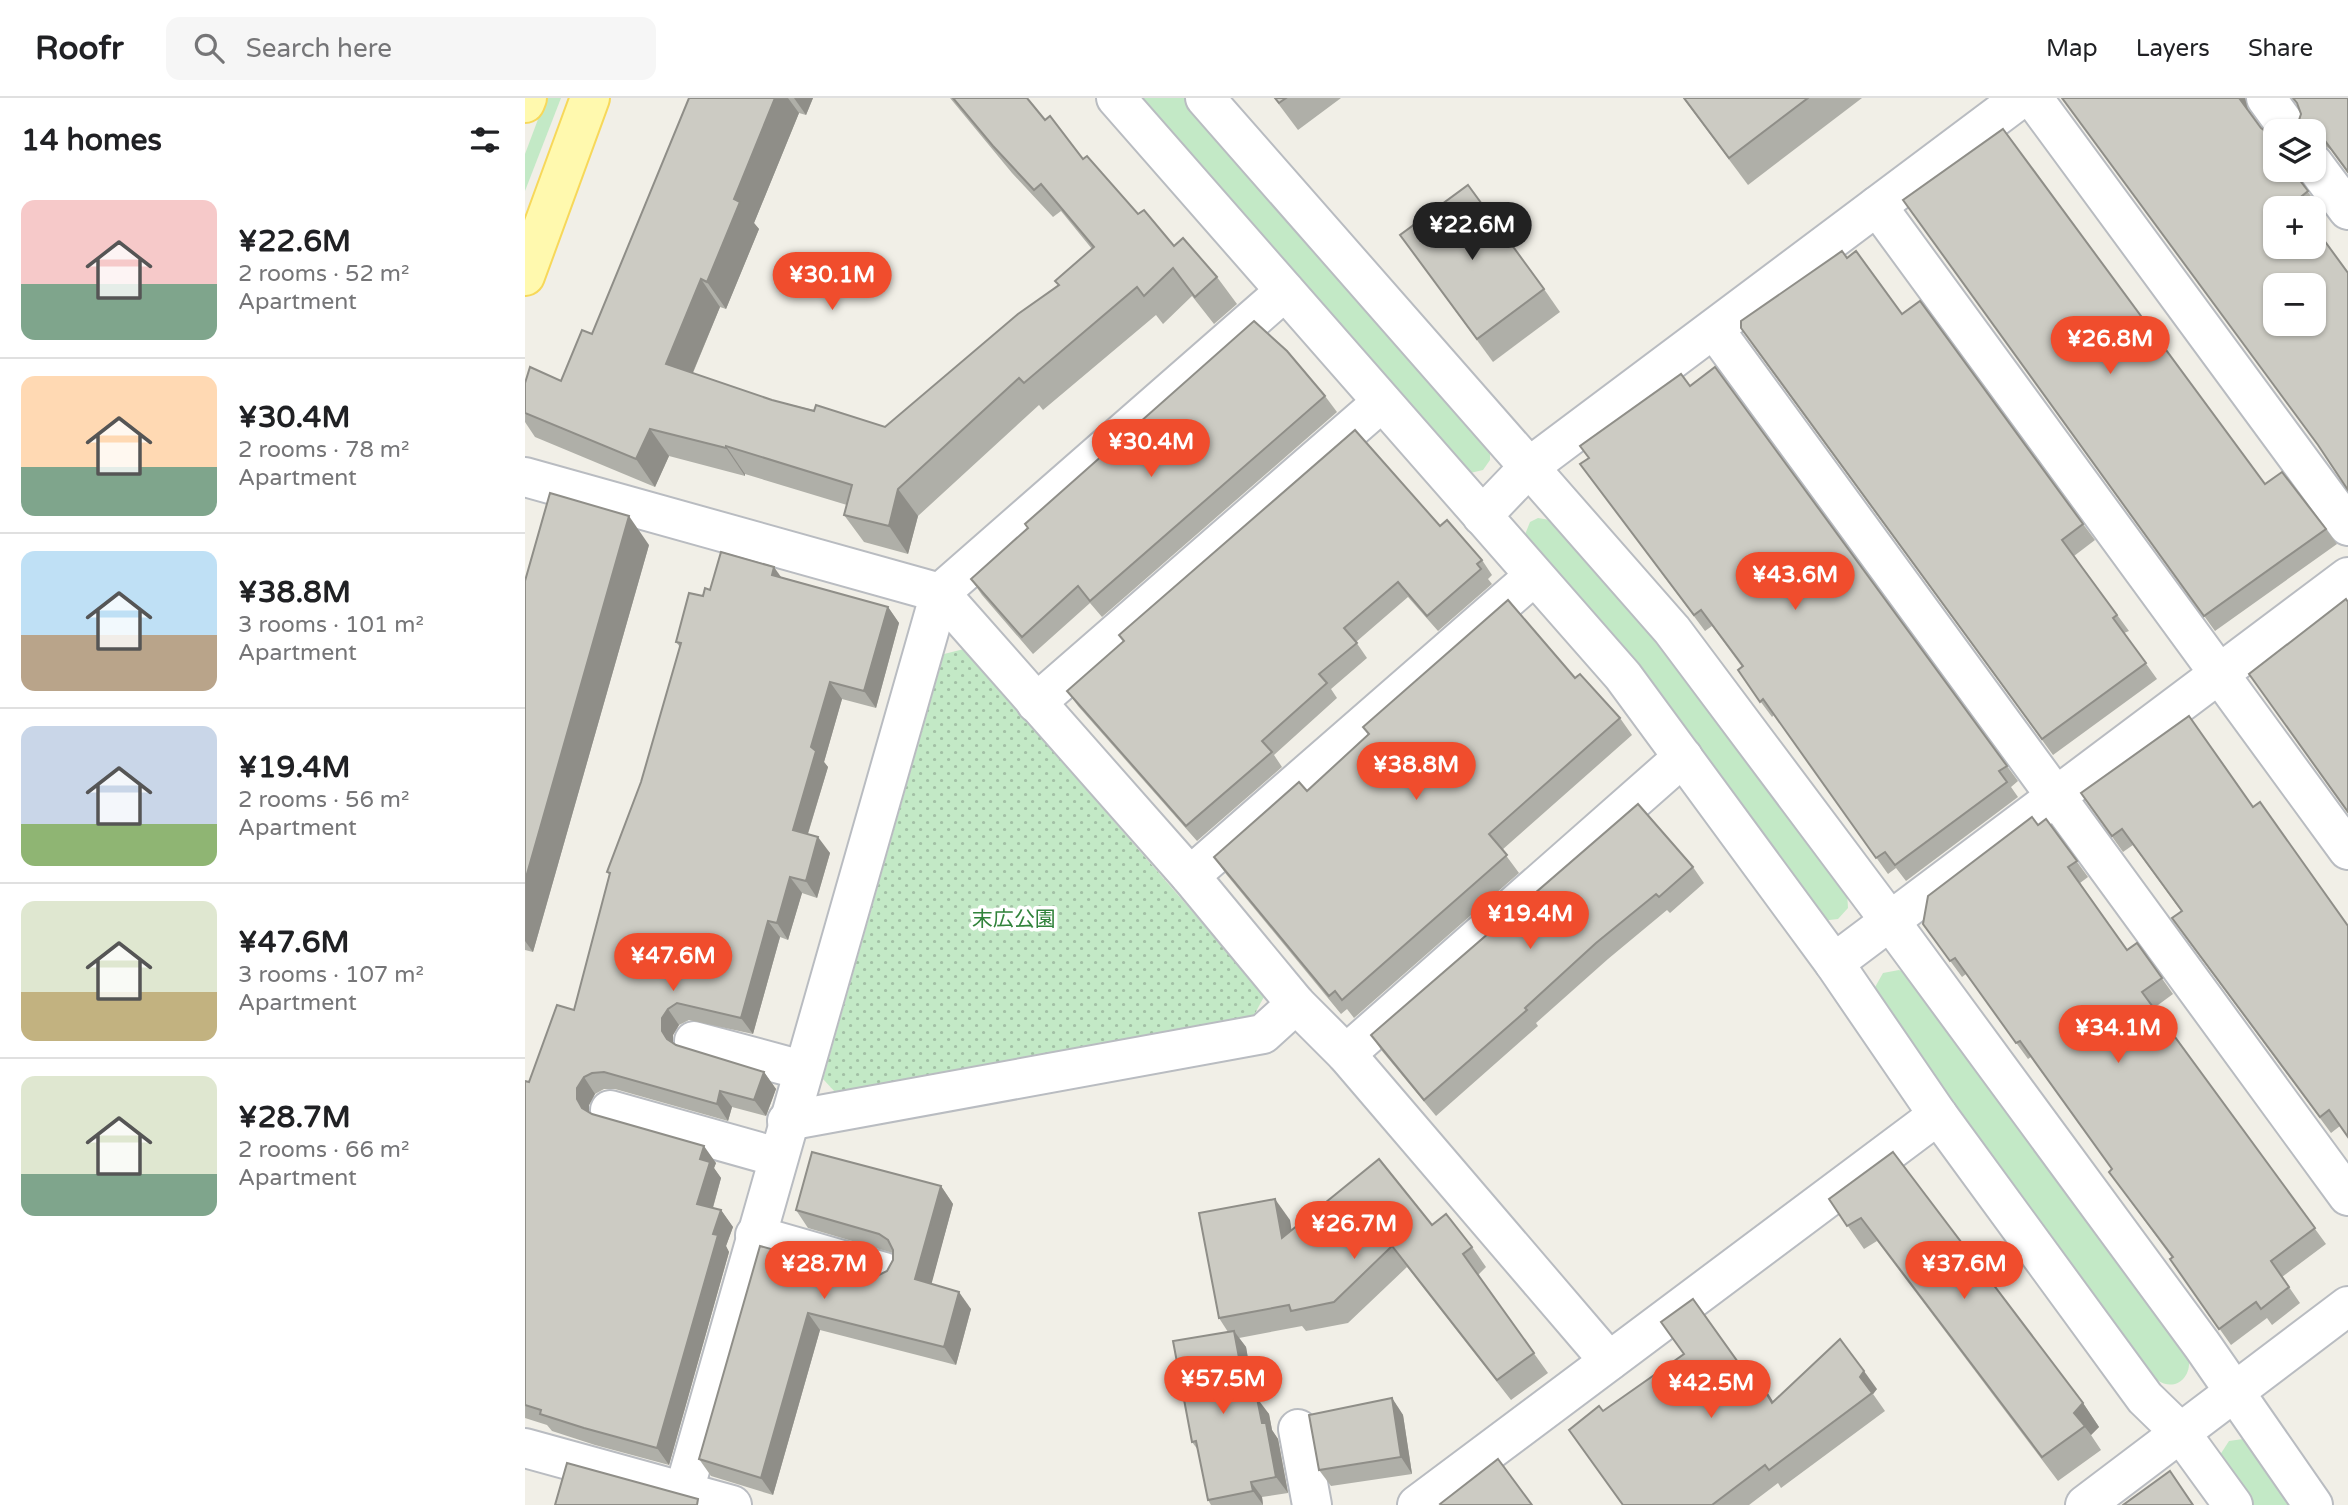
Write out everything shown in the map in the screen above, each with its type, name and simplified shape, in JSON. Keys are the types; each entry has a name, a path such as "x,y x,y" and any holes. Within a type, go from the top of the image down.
{"main road":[{"path":"525,103 527,98"},
{"path":"525,276 590,98"}],"street":[{"path":"1116,98 1623,676 1835,963 1938,1115 2145,1398 2180,1432 2233,1505"},
{"path":"1205,98 1672,630 1890,920 2202,1345 2313,1505"},
{"path":"1482,516 1529,467 2021,98"},
{"path":"2033,98 2348,526"},
{"path":"2266,98 2281,119"},
{"path":"2326,180 2348,210"},
{"path":"1877,206 2348,850"},
{"path":"661,1493 755,1235 940,593 1285,291"},
{"path":"1714,329 2348,1196"},
{"path":"1036,703 1382,402"},
{"path":"525,477 940,593 1190,876 1296,1004 1346,1054 1609,1361"},
{"path":"1190,876 1534,576"},
{"path":"1835,963 2348,577"},
{"path":"1346,1054 1683,757"},
{"path":"787,1121 1263,1034 1296,1004"},
{"path":"694,1041 802,1070"},
{"path":"610,1110 777,1157"},
{"path":"1417,1505 1938,1115"},
{"path":"755,1235 884,1272"},
{"path":"2085,1505 2348,1306"},
{"path":"1298,1429 1312,1505"},
{"path":"525,1448 661,1493 732,1505"}],"green space":[{"path":"546,98 561,98 525,191 525,154"},
{"path":"1134,98 1185,98 1490,446 1490,460 1483,470 1466,474"},
{"path":"1538,518 1556,521 1664,645 1847,893 1848,908 1838,919 1821,921 1524,537 1530,522"},
{"name":"末広公園","path":"964,649 1265,995 1253,1017 836,1093 823,1079 944,654"},
{"path":"1899,970 1907,974 2189,1359 2187,1372 2180,1382 2169,1385 2157,1380 1874,997 1874,989 1883,973"},
{"path":"2229,1441 2249,1441 2296,1505 2249,1505 2218,1458"}],"building":[{"path":"689,98 775,98 734,199 740,202 707,282 701,279 666,364 772,400 814,411 816,405 885,427 1018,314 1059,285 1055,281 1094,247 1041,184 1034,190 953,98 1027,98 1045,120 1050,116 1083,159 1087,156 1138,214 1144,210 1174,246 1183,238 1217,277 1195,297 1173,268 1144,296 1137,287 1024,383 1019,378 898,489 889,526 844,515 852,485 726,446 650,429 636,459 525,413 525,383 530,367 561,381 582,330 592,334"},
{"path":"1684,98 1808,98 1729,158"},
{"path":"2062,98 2239,98 2263,129 2263,182 2301,182 2308,191 2302,196 2263,196 2263,259 2326,259 2326,243 2348,273 2348,490 2318,445"},
{"path":"2293,98 2348,98 2348,172 2326,142 2326,119 2299,119 2301,114"},
{"path":"2003,129 2265,484 2282,472 2326,529 2204,616 1903,200"},
{"path":"1468,185 1544,289 1477,339 1400,235"},
{"path":"1842,251 1847,258 1856,251 1902,314 1920,301 2083,524 2062,540 2117,615 2113,618 2146,663 2042,739 1741,328 1741,321"},
{"path":"1254,321 1287,351 1325,396 1090,601 1078,586 1022,637 971,579 1028,528 1025,524"},
{"path":"1715,367 2007,766 1999,771 2007,782 1895,865 1885,852 1876,858 1763,699 1760,702 1738,670 1743,666 1701,610 1694,615 1580,464 1589,458 1580,446 1681,374 1690,386"},
{"path":"1355,430 1440,526 1447,520 1482,560 1477,564 1481,569 1427,616 1398,582 1344,628 1357,643 1319,674 1327,683 1262,741 1272,752 1186,826 1067,691 1124,641 1119,635"},
{"path":"550,493 629,516 525,881 525,581"},
{"path":"721,552 774,567 772,575 888,607 864,691 830,682 811,747 816,751 793,830 818,837 806,881 790,877 777,923 768,921 741,1018 677,1003 668,1009 662,1018 662,1031 667,1039 676,1045 764,1072 754,1100 720,1091 717,1104 604,1072 584,1077 577,1088 577,1099 582,1108 592,1114 704,1146 700,1159 710,1162 697,1204 721,1210 713,1234 718,1235 657,1448 540,1414 541,1410 525,1405 525,1081 529,1082 557,1005 574,1010 610,873 607,872 641,782 681,643 676,642 689,593 703,596 705,588 710,590"},
{"path":"2346,599 2348,602 2348,812 2249,674"},
{"path":"1508,600 1575,678 1580,674 1620,718 1489,834 1507,855 1342,1000 1335,991 1329,996 1214,857 1299,782 1307,791 1369,734 1363,727"},
{"path":"2189,716 2253,807 2260,802 2348,926 2348,1137 2329,1110 2320,1117 2172,918 2182,911 2122,829 2112,836 2081,793"},
{"path":"1638,804 1693,867 1659,897 1656,894 1596,943 1525,1008 1527,1010 1424,1100 1371,1035"},
{"path":"2032,817 2038,825 2046,819 2077,861 2068,867 2127,950 2137,943 2162,978 2142,992 2315,1228 2271,1261 2289,1287 2261,1309 2256,1302 2219,1329 2170,1259 2173,1257 2109,1172 2112,1169 2020,1041 2016,1043 1955,958 1950,961 1923,924 1928,896"},
{"path":"812,1152 941,1186 915,1279 959,1292 944,1347 808,1313 761,1478 699,1459 760,1246 867,1276 877,1276 887,1271 893,1260 893,1250 888,1240 879,1234 796,1210"},
{"path":"1893,1152 2083,1403 2074,1413 2085,1426 2042,1457 1861,1218 1847,1226 1829,1199"},
{"path":"1379,1159 1432,1225 1446,1214 1472,1247 1463,1254 1534,1353 1497,1380 1392,1246 1334,1302 1291,1311 1289,1305 1219,1318 1199,1213 1275,1199 1282,1238"},
{"path":"1693,1299 1743,1369 1751,1367 1772,1403 1840,1339 1864,1371 1860,1377 1872,1393 1769,1470 1765,1465 1712,1505 1623,1505 1569,1430 1599,1406 1603,1411 1684,1354 1661,1322"},
{"path":"1234,1331 1247,1400 1257,1398 1262,1423 1266,1423 1276,1477 1251,1482 1253,1491 1208,1500 1196,1441 1192,1442 1173,1341"},
{"path":"1392,1398 1401,1457 1319,1470 1309,1415"},
{"path":"1498,1459 1532,1505 1440,1504"},
{"path":"567,1463 698,1499 697,1505 555,1505"},
{"path":"2170,1471 2193,1505 2123,1505"}]}
